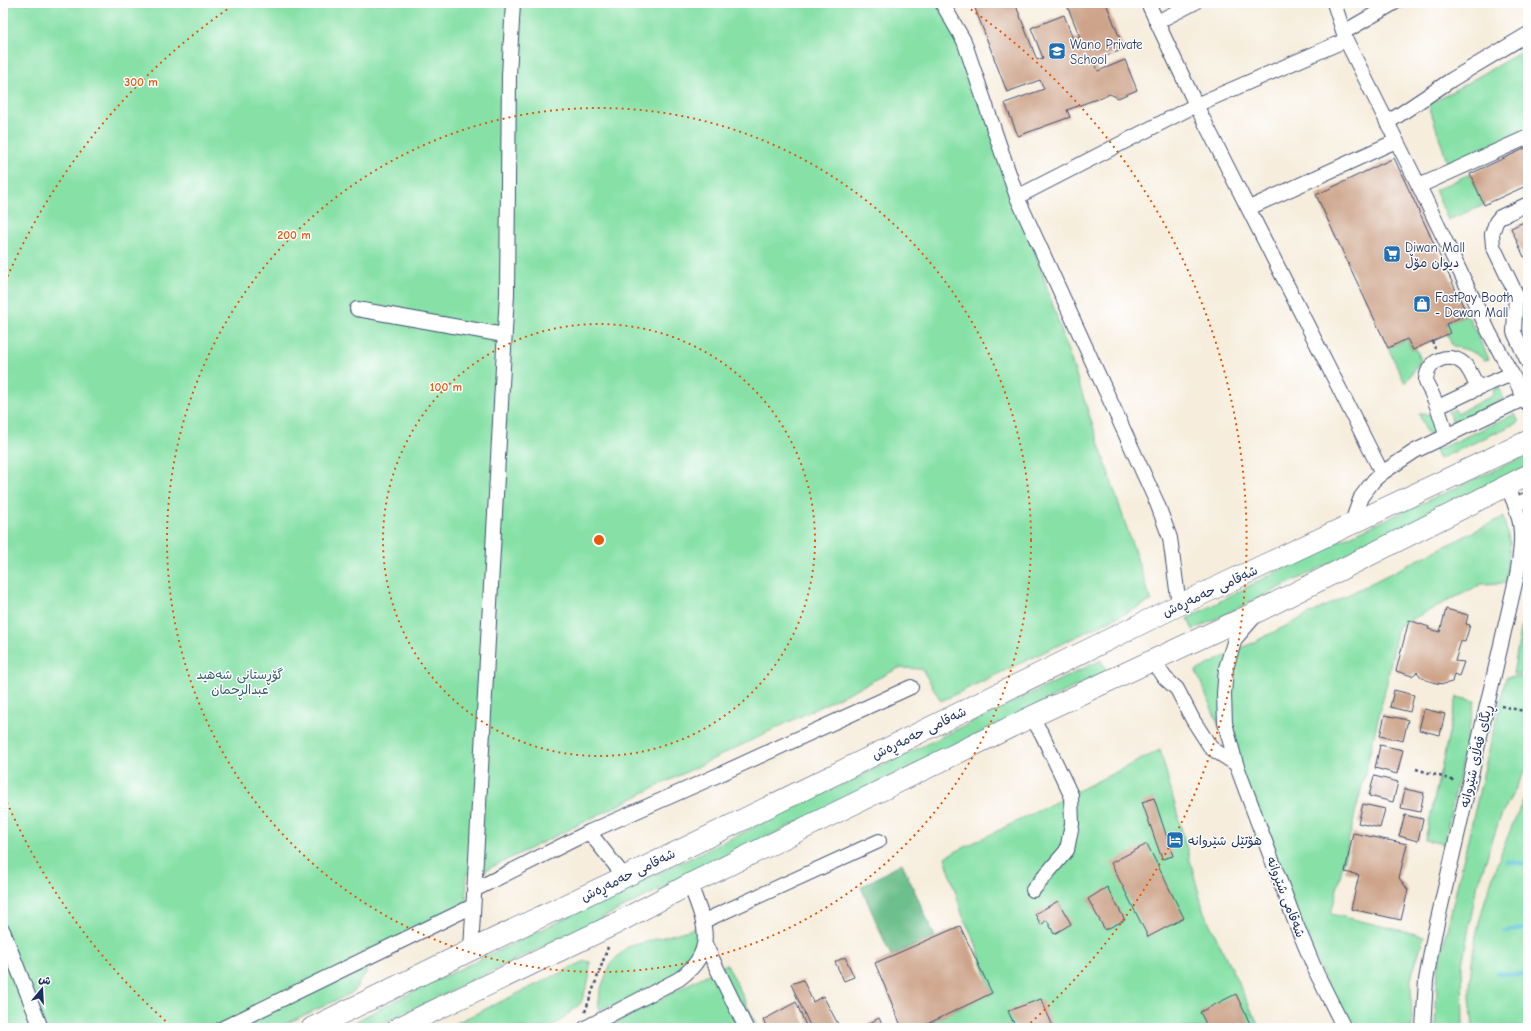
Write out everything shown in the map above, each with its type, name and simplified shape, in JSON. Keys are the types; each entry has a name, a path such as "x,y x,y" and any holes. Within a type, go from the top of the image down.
{"highway":[{"name":"شەقامی حەمەڕەش","path":"312,1028 1179,606 1528,441"},
{"path":"398,1028 615,924 690,884 1031,717 1261,610 1528,475"}],"street":[{"path":"471,950 506,294 509,75 513,3"},
{"path":"942,3 964,41 1017,197 1157,503 1170,538 1179,606"},
{"path":"1148,3 1196,105 1382,474"},
{"path":"1157,22 1159,3"},
{"path":"1157,22 1194,3"},
{"path":"1334,3 1345,36 1489,332 1526,401 1446,435 1416,451 1382,474 1367,488 1359,502 1351,525"},
{"path":"1017,197 1196,105 1345,36 1394,3"},
{"path":"1387,123 1451,80 1528,34"},
{"path":"1419,186 1528,137"},
{"path":"1249,208 1396,141"},
{"path":"1528,204 1500,217 1496,222 1492,234 1493,246 1522,291 1514,332 1528,362"},
{"path":"357,309 504,335"},
{"path":"1446,435 1438,407 1426,382 1428,371 1436,362 1447,357 1456,358 1466,365 1478,388"},
{"path":"1438,407 1512,374"},
{"name":"ڕیگای قەڵای شێروانە","path":"1423,1028 1429,962 1518,569 1521,527 1515,505 1507,485"},
{"path":"1515,505 1528,499"},
{"name":"شەقامی شێروانە","path":"1261,610 1235,639 1226,668 1224,694 1225,723 1236,764 1296,924 1344,1028"},
{"path":"1146,663 1160,669 1165,678 1177,689 1193,720 1211,748 1236,764"},
{"path":"474,890 589,832 706,781 911,687"},
{"path":"1031,717 1042,734 1071,794 1072,817 1067,850 1033,890"},
{"path":"589,832 624,876"},
{"path":"704,921 879,841"},
{"path":"584,1022 679,979 696,964 702,955 706,932 704,921 690,884"},
{"path":"224,1028 473,906"},
{"path":"3,931 41,1028"},
{"path":"705,944 746,1028"}],"path":[{"path":"1488,703 1528,712"},
{"path":"1416,769 1468,785"},
{"path":"584,1022 610,944 615,924"}],"green space":[{"name":"گۆڕستانی شەهید عبدالڕحمان","path":"3,3 948,3 1017,197 1151,601 941,701 922,669 899,668 482,872 467,873 466,905 387,942 352,993 277,1028 3,1028"},
{"path":"1528,48 1528,128 1448,165 1429,105"},
{"path":"1470,174 1484,205 1448,220 1435,190"},
{"path":"1467,314 1489,359 1485,360 1470,351 1453,347 1447,334 1446,324"},
{"path":"1407,339 1412,350 1416,349 1421,360 1405,383 1388,348"},
{"path":"1499,387 1504,399 1453,422 1448,412 1455,409 1457,413 1494,395 1493,390"},
{"path":"1419,414 1433,414 1440,430 1428,436"},
{"path":"1515,414 1519,422 1439,459 1435,451"},
{"path":"1528,455 1528,467 1193,630 1188,618 1308,555"},
{"path":"1503,517 1510,543 1506,583 1482,584 1398,626 1387,682 1331,914 1424,936 1411,978 1412,1028 1345,1028 1196,671"},
{"path":"1528,590 1528,673 1513,674"},
{"path":"1101,660 1107,671 559,939 374,1028 343,1028 404,996"},
{"path":"1528,675 1528,765 1500,818 1476,890 1462,965 1463,1028 1435,1028 1438,968 1506,677"},
{"path":"1457,697 1475,701 1444,844 1425,840"},
{"path":"1160,750 1204,912 1260,1028 919,1028 992,993 974,939 963,917 945,857"},
{"path":"1528,794 1528,1028 1473,1028 1470,996 1471,966 1480,917 1495,869 1523,800"},
{"path":"902,863 935,937 891,956 861,887"},
{"path":"696,928 699,940 693,958 676,976 630,1001 598,1010 600,991 610,964 627,947"},
{"path":"585,961 590,962 589,979 581,1003 552,1028 446,1028"},
{"path":"727,964 758,1028 606,1028"}],"building":[{"path":"973,3 1015,3 1037,60 1043,58 1031,28 1064,15 1073,39 1080,37 1066,3 1106,3 1124,49 1094,61 1098,71 1125,60 1137,90 1118,98 1110,94 1067,110 1070,117 1018,136 1005,103 1044,89 1040,80 1007,92"},
{"path":"1528,147 1528,185 1484,205 1470,174"},
{"name":"Diwan Mall دیوان مۆڵ","path":"1394,158 1467,314 1446,324 1450,333 1413,350 1407,339 1388,348 1316,195"},
{"path":"1528,220 1528,255 1524,257 1511,228"},
{"path":"1446,609 1468,615 1466,624 1470,625 1465,642 1461,641 1455,661 1464,662 1459,676 1454,674 1452,682 1444,684 1426,680 1417,672 1412,676 1396,671 1409,620 1429,627 1428,629 1440,632"},
{"path":"1394,690 1414,695 1410,712 1390,707"},
{"path":"1424,709 1445,714 1440,735 1419,730"},
{"path":"1385,715 1408,720 1403,741 1380,736"},
{"path":"1380,745 1403,750 1397,774 1375,768"},
{"path":"1374,776 1398,782 1393,802 1369,796"},
{"path":"1405,789 1424,793 1420,812 1401,808"},
{"path":"1154,798 1173,856 1162,859 1142,802"},
{"path":"1363,804 1385,809 1380,828 1358,823"},
{"path":"1405,815 1423,819 1418,841 1399,836"},
{"path":"1353,833 1407,844 1399,878 1408,890 1401,920 1351,909 1359,875 1345,872"},
{"path":"1147,844 1184,918 1148,937 1111,863"},
{"path":"1107,887 1125,920 1105,930 1088,899"},
{"path":"1058,901 1071,924 1054,934 1047,920 1041,925 1035,914"},
{"path":"960,926 992,993 919,1028 902,1028 875,963"},
{"path":"845,957 854,977 844,981 835,962"},
{"path":"803,980 813,1002 823,996 838,1024 832,1028 811,1028 791,984"},
{"path":"1236,994 1252,1028 1208,1028 1200,1012"},
{"path":"1041,999 1052,1024 1047,1028 1016,1028 1008,1011"},
{"path":"796,1002 807,1028 767,1028 763,1020"},
{"path":"879,1018 884,1028 860,1028"}],"waterway":[{"path":"1507,862 1528,864"},
{"path":"1505,931 1528,929"},
{"path":"1498,973 1528,975"}],"place":[{"name":"Wano Private School","path":"1057,51"},
{"name":"Diwan Mall دیوان مۆڵ","path":"1392,254"},
{"name":"FastPay Booth - Dewan Mall","path":"1422,304"},
{"name":"هۆتێل شێروانە","path":"1175,840"}]}
